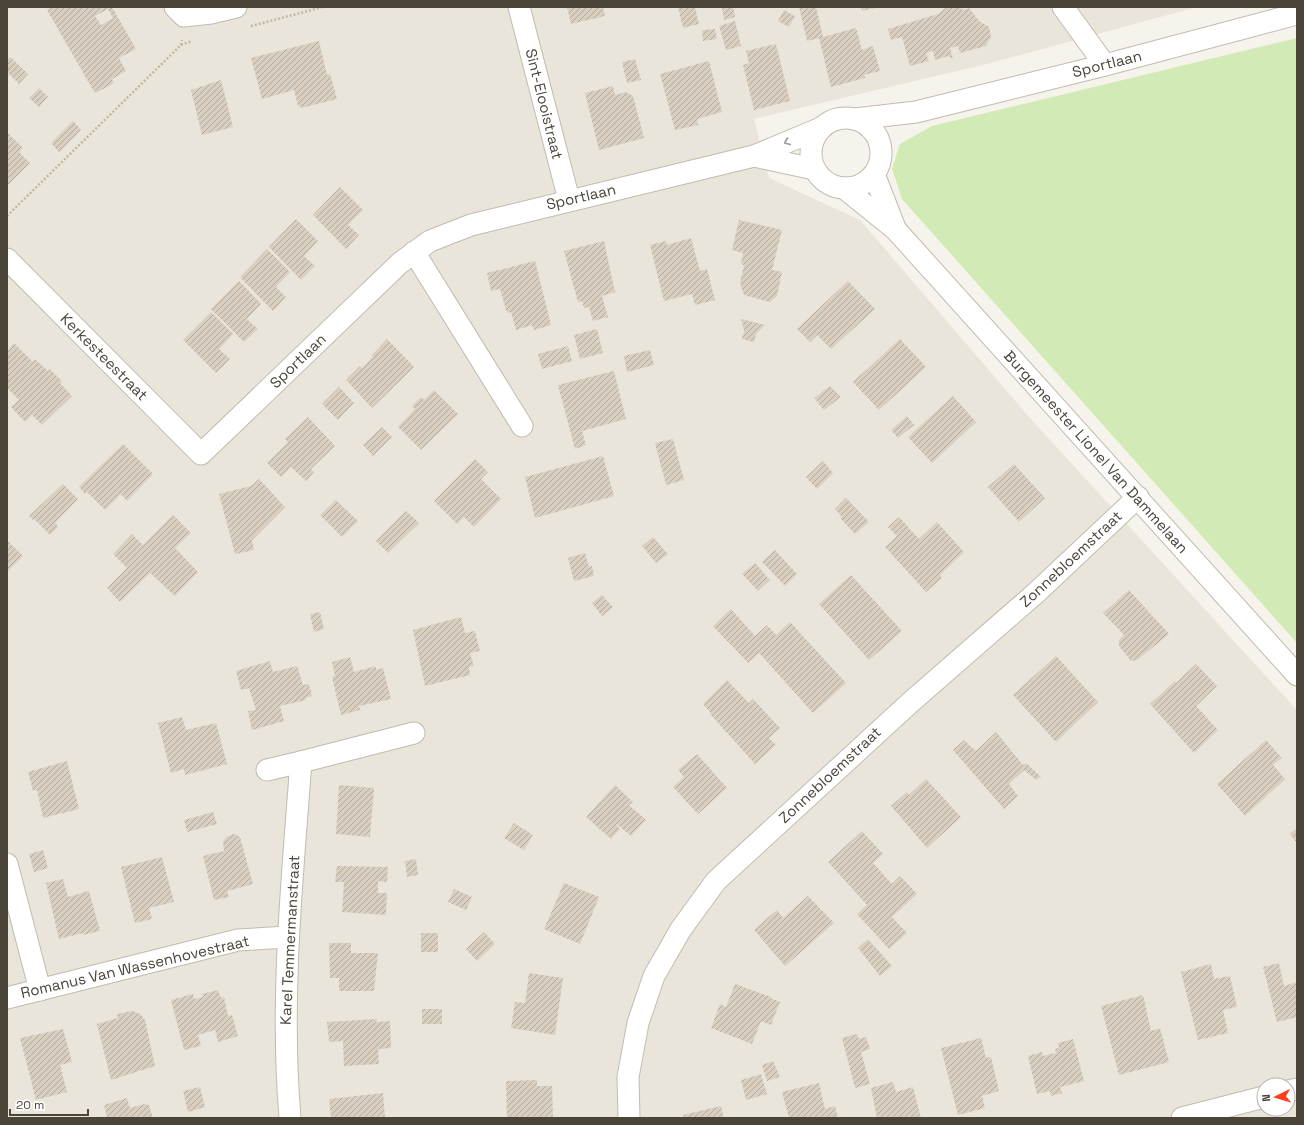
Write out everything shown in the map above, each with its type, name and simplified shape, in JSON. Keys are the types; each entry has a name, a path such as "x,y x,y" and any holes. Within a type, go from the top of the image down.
{"street":[{"path":"180,12 211,13 236,7"},
{"name":"Sint-Elooistraat","path":"519,7 569,200"},
{"path":"1063,7 1105,65"},
{"name":"Sportlaan","path":"855,118 916,112 1105,65 1297,14"},
{"name":"Sportlaan","path":"880,141 916,112"},
{"path":"843,117 855,118 864,122 873,130 880,141 880,163 874,174 867,181 856,187 844,188 832,186 822,179 814,169 810,150 814,138 821,128 831,120 843,117"},
{"name":"Sportlaan","path":"201,454 400,263 430,241 472,225 569,200 754,156 821,128"},
{"name":"Sportlaan","path":"754,156 814,169"},
{"name":"Burgemeester Lionel Van Dammelaan","path":"874,174 895,229"},
{"name":"Burgemeester Lionel Van Dammelaan","path":"844,188 895,229 1297,675"},
{"path":"414,252 522,426"},
{"name":"Kerkesteestraat","path":"7,259 201,454"},
{"name":"Zonnebloemstraat","path":"628,1118 628,1077 638,1023 654,976 681,929 716,881 906,706 1037,592 1138,498"},
{"path":"267,770 414,733"},
{"name":"Karel Temmermanstraat","path":"290,1118 285,1025 287,937 301,762"},
{"path":"7,864 40,990"},
{"name":"Romanus Van Wassenhovestraat","path":"7,998 238,940 287,937"},
{"path":"1182,1118 1256,1099"}],"path":[{"path":"7,216 182,45 180,12"}],"shaded area":[{"path":"7,7 1197,7 987,64 754,119 769,178 860,220 1030,418 1297,710 1297,1118 7,1118"}],"green space":[{"path":"1297,38 1297,643 902,199 892,169 900,144 932,126"}],"building":[{"path":"51,7 112,7 136,49 119,58 126,71 112,79 114,83 96,93 47,10","holes":["108,9 113,18 101,25 95,16"]},
{"path":"567,7 603,7 605,16 571,24"},
{"path":"678,7 695,7 699,24 683,28"},
{"path":"733,7 735,17 724,20 722,8"},
{"path":"799,7 816,7 823,37 856,28 862,50 873,46 880,71 864,75 865,78 831,87 819,38 807,41"},
{"path":"861,7 875,7 875,8 862,11"},
{"path":"947,7 960,7 963,10 969,8 979,21 989,27 991,37 986,46 960,53 958,46 950,48 953,59 948,56 935,60 933,51 926,53 929,61 910,66 902,37 891,40 888,29 938,14"},
{"path":"784,10 795,16 789,27 778,21"},
{"path":"735,21 741,46 726,50 719,26"},
{"path":"715,29 717,39 703,41 702,30"},
{"path":"319,41 327,75 330,74 337,99 301,108 298,106 294,90 262,99 251,58"},
{"path":"776,44 790,101 754,110 743,65 749,63 746,51"},
{"path":"10,57 28,74 19,84 7,72 7,60"},
{"path":"635,59 641,80 627,83 622,62"},
{"path":"709,61 722,112 697,119 698,125 675,130 660,74"},
{"path":"221,80 233,127 202,135 191,90"},
{"path":"613,86 615,95 626,92 633,96 644,138 599,150 585,93"},
{"path":"39,88 48,97 39,107 29,98"},
{"path":"73,121 81,130 59,152 51,143"},
{"path":"7,132 23,148 19,152 30,163 7,186"},
{"path":"340,187 363,210 348,225 359,235 346,249 313,215"},
{"path":"296,219 318,241 304,256 315,266 301,280 269,247"},
{"path":"739,220 782,230 772,270 782,272 777,296 770,302 744,295 740,283 744,265 741,264 743,253 732,250"},
{"path":"691,238 700,271 707,269 715,300 695,305 692,294 664,301 650,245 666,241 667,245"},
{"path":"604,241 615,292 602,296 608,317 593,321 589,307 584,308 582,301 578,302 564,251"},
{"path":"267,249 290,272 276,287 286,297 273,311 240,277"},
{"path":"535,261 551,325 534,330 532,325 516,330 511,312 507,313 500,289 491,291 487,273"},
{"path":"239,281 261,304 247,319 258,329 244,342 211,309"},
{"path":"848,281 875,309 831,349 817,335 810,342 797,329"},
{"path":"211,312 233,334 219,349 230,359 216,373 183,340"},
{"path":"741,319 765,325 756,334 754,342 742,339 744,331"},
{"path":"597,329 603,353 580,359 574,335"},
{"path":"387,339 414,367 372,408 346,380 360,366 362,368 373,357 371,356"},
{"path":"900,339 926,367 879,410 853,382"},
{"path":"14,343 33,362 35,359 48,371 50,369 62,381 60,383 72,396 42,425 32,415 25,422 11,407 19,400 7,388 7,351"},
{"path":"568,346 572,361 542,369 538,354"},
{"path":"650,350 654,365 627,372 624,356"},
{"path":"614,371 626,419 582,431 586,445 575,449 558,385"},
{"path":"830,386 841,397 824,410 814,398"},
{"path":"339,387 354,403 338,420 322,404"},
{"path":"434,390 458,414 421,450 398,427 415,409 412,406 421,397 424,400"},
{"path":"953,396 976,422 932,463 908,437"},
{"path":"907,416 914,425 898,438 891,430"},
{"path":"308,417 335,446 311,469 314,472 306,481 291,467 281,477 267,463 288,442 285,439"},
{"path":"382,427 392,437 373,456 363,445"},
{"path":"673,439 684,480 666,485 655,443"},
{"path":"123,444 153,474 127,501 121,494 105,510 87,492 85,494 79,487"},
{"path":"603,456 614,496 535,518 525,477"},
{"path":"475,459 488,472 481,479 501,499 474,527 464,517 457,524 434,501"},
{"path":"823,461 833,473 817,489 806,477"},
{"path":"1014,464 1045,498 1019,522 988,487"},
{"path":"259,479 285,507 252,540 254,550 235,554 219,494 251,486"},
{"path":"63,484 78,499 55,523 58,527 50,535 29,516"},
{"path":"846,498 869,522 855,534 840,518 842,517 835,509"},
{"path":"336,500 358,521 342,537 320,515"},
{"path":"406,511 419,523 388,553 376,541"},
{"path":"173,515 191,533 175,548 198,572 175,596 150,573 120,602 107,588 127,568 113,554 132,534 143,545"},
{"path":"899,517 919,539 937,522 964,552 940,575 942,578 926,592 885,547 897,536 888,527"},
{"path":"653,537 668,554 656,563 642,546"},
{"path":"7,540 23,556 7,572"},
{"path":"775,550 797,574 785,586 762,562"},
{"path":"585,553 589,567 592,566 594,576 574,581 568,558"},
{"path":"755,563 770,580 758,591 742,574"},
{"path":"851,575 902,631 869,660 819,604"},
{"path":"1129,590 1169,634 1137,660 1131,661 1119,646 1119,640 1124,635 1103,613"},
{"path":"602,595 613,607 602,616 592,603"},
{"path":"731,609 755,636 767,625 776,635 790,622 846,683 813,713 759,653 748,663 713,626"},
{"path":"320,612 324,629 314,632 310,614"},
{"path":"461,617 465,633 475,631 480,651 470,653 474,666 469,667 470,675 425,686 413,630"},
{"path":"1056,656 1098,702 1056,742 1013,695"},
{"path":"350,657 354,672 376,666 376,670 383,668 391,699 359,706 360,710 341,715 332,677 335,676 332,662"},
{"path":"270,661 273,672 297,666 303,685 309,684 312,696 305,698 306,700 280,706 284,721 252,730 248,711 256,710 249,688 241,690 236,671"},
{"path":"1196,664 1217,686 1196,706 1218,730 1194,753 1150,704 1175,681 1176,683"},
{"path":"727,680 749,703 753,699 780,728 769,738 776,745 755,764 710,714 711,713 703,704"},
{"path":"182,717 186,730 216,723 227,764 185,775 184,769 171,773 158,723"},
{"path":"996,732 1023,765 1026,763 1041,777 1036,780 1024,770 1009,784 1018,796 1004,809 953,750 964,740 976,751"},
{"path":"1266,740 1282,758 1273,765 1285,779 1245,816 1217,784"},
{"path":"697,754 727,788 698,814 673,787 684,777 678,770"},
{"path":"67,761 79,809 43,818 37,790 33,791 28,772"},
{"path":"926,779 961,817 927,848 891,806 907,792 909,795"},
{"path":"339,785 374,788 370,837 336,834"},
{"path":"615,785 633,802 629,805 646,820 631,836 617,824 616,825 620,829 611,839 586,817"},
{"path":"213,812 217,824 187,832 184,820"},
{"path":"514,823 533,835 524,850 504,838"},
{"path":"1297,828 1297,841 1296,842 1290,834"},
{"path":"862,831 883,854 873,863 892,884 900,876 917,894 892,917 907,933 889,949 857,914 867,905 828,862"},
{"path":"234,834 240,837 253,884 227,891 229,897 214,900 203,856 224,851 223,842 226,837"},
{"path":"43,850 48,868 34,872 29,854"},
{"path":"162,857 174,902 149,908 152,919 135,923 121,867"},
{"path":"416,859 418,875 407,877 405,861"},
{"path":"337,866 388,867 387,882 378,881 378,893 387,893 386,915 342,912 344,882 335,882"},
{"path":"63,879 68,897 89,891 100,931 83,935 83,933 59,939 46,883"},
{"path":"564,883 599,897 580,944 544,929"},
{"path":"454,889 472,897 466,910 448,902"},
{"path":"808,896 834,923 785,966 754,930 777,910 783,918"},
{"path":"484,932 495,944 477,961 466,949"},
{"path":"421,933 438,933 438,952 421,952"},
{"path":"868,939 892,966 880,976 858,948"},
{"path":"329,943 351,943 351,953 378,953 374,991 339,991 339,978 330,978"},
{"path":"1279,963 1284,986 1297,982 1297,1017 1277,1022 1263,967"},
{"path":"1211,964 1214,979 1230,976 1237,1007 1223,1010 1228,1033 1198,1040 1181,972"},
{"path":"529,973 563,978 555,1035 511,1028 515,1002 525,1003"},
{"path":"735,984 771,997 770,998 780,1002 771,1025 761,1021 752,1044 711,1028 720,1004 726,1007"},
{"path":"218,990 221,998 224,997 228,1016 232,1015 238,1036 218,1042 215,1030 198,1035 201,1046 184,1050 171,1000 193,994 194,999 203,997 202,994"},
{"path":"1143,995 1151,1031 1160,1028 1169,1062 1119,1075 1101,1006"},
{"path":"422,1009 442,1009 442,1024 422,1024"},
{"path":"133,1011 140,1014 145,1020 155,1066 111,1080 97,1024 118,1018 117,1014"},
{"path":"377,1019 376,1022 390,1021 391,1048 378,1049 379,1064 344,1066 343,1041 329,1042 327,1022"},
{"path":"63,1029 72,1062 60,1065 67,1092 36,1100 20,1038"},
{"path":"857,1034 859,1039 866,1037 870,1049 861,1052 870,1084 855,1088 842,1038"},
{"path":"981,1038 986,1058 991,1057 999,1091 982,1096 985,1108 958,1115 941,1048"},
{"path":"1073,1039 1084,1081 1060,1087 1062,1093 1051,1096 1050,1091 1037,1094 1028,1056 1042,1052 1042,1056 1056,1053 1055,1049 1059,1048 1058,1043"},
{"path":"773,1061 780,1077 767,1081 762,1065"},
{"path":"761,1074 767,1094 746,1100 741,1080"},
{"path":"537,1080 537,1086 552,1086 553,1118 507,1118 506,1081"},
{"path":"893,1082 896,1092 913,1087 921,1118 877,1118 871,1088"},
{"path":"819,1083 825,1109 835,1106 838,1118 789,1118 782,1092"},
{"path":"200,1087 205,1107 188,1112 183,1091"},
{"path":"383,1093 385,1118 331,1118 329,1099"},
{"path":"127,1098 130,1108 145,1104 149,1105 153,1118 107,1118 104,1105"},
{"path":"721,1106 724,1118 684,1118 683,1115"}]}
